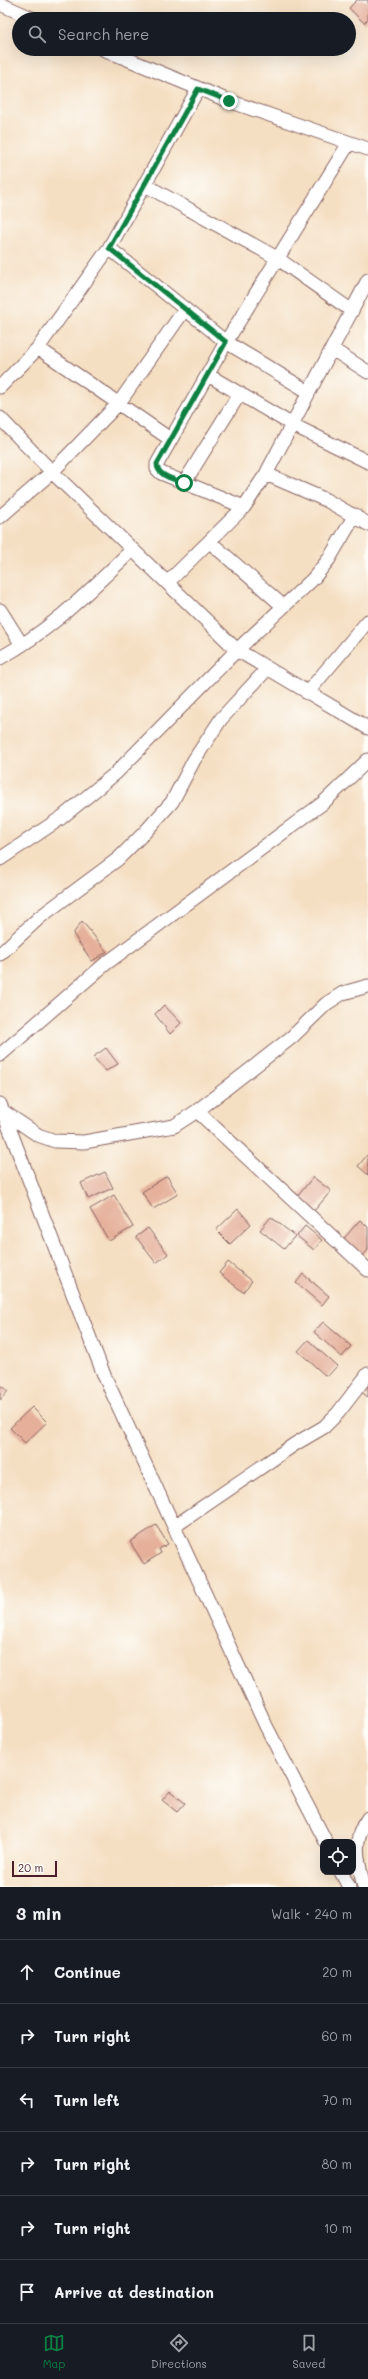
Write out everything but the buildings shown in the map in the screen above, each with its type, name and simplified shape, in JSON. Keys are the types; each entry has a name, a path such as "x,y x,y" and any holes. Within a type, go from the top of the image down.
{"street":[{"path":"0,4 18,12"},
{"path":"120,56 198,89 368,149"},
{"path":"0,387 38,348 109,248 198,89"},
{"path":"244,507 161,473 157,469 159,457 226,342 349,143"},
{"path":"145,185 277,258 352,311"},
{"path":"109,248 226,342 309,392"},
{"path":"167,583 244,507 266,474 368,280"},
{"path":"0,517 52,472 119,403 185,309"},
{"path":"38,348 170,439"},
{"path":"332,349 368,372"},
{"path":"208,375 291,424 368,462"},
{"path":"184,483 240,393"},
{"path":"0,418 52,472 237,650 368,728"},
{"path":"266,474 355,515 368,524"},
{"path":"0,859 61,818 116,773 237,650 313,579 329,559 355,515"},
{"path":"210,542 283,606"},
{"path":"0,658 54,624 132,550"},
{"path":"0,610 22,645"},
{"path":"307,693 368,622"},
{"path":"0,954 40,917 118,859 145,832 172,802 194,760 221,720 267,669"},
{"path":"0,1056 104,966 323,803 368,760"},
{"path":"2,1108 38,1135 55,1141 84,1142 174,1126 197,1111 292,1037 326,1004 344,993 368,986"},
{"path":"2,1108 104,1375 266,1726 324,1839"},
{"path":"197,1111 368,1270"},
{"path":"175,1526 295,1444 324,1427 338,1413 368,1374"},
{"path":"364,1887 358,1856 357,1841 360,1829 368,1818"},
{"path":"343,1875 349,1887"}],"route":[{"path":"184,483 161,473 157,469 159,457 226,342 109,248 198,89 229,101"}]}
